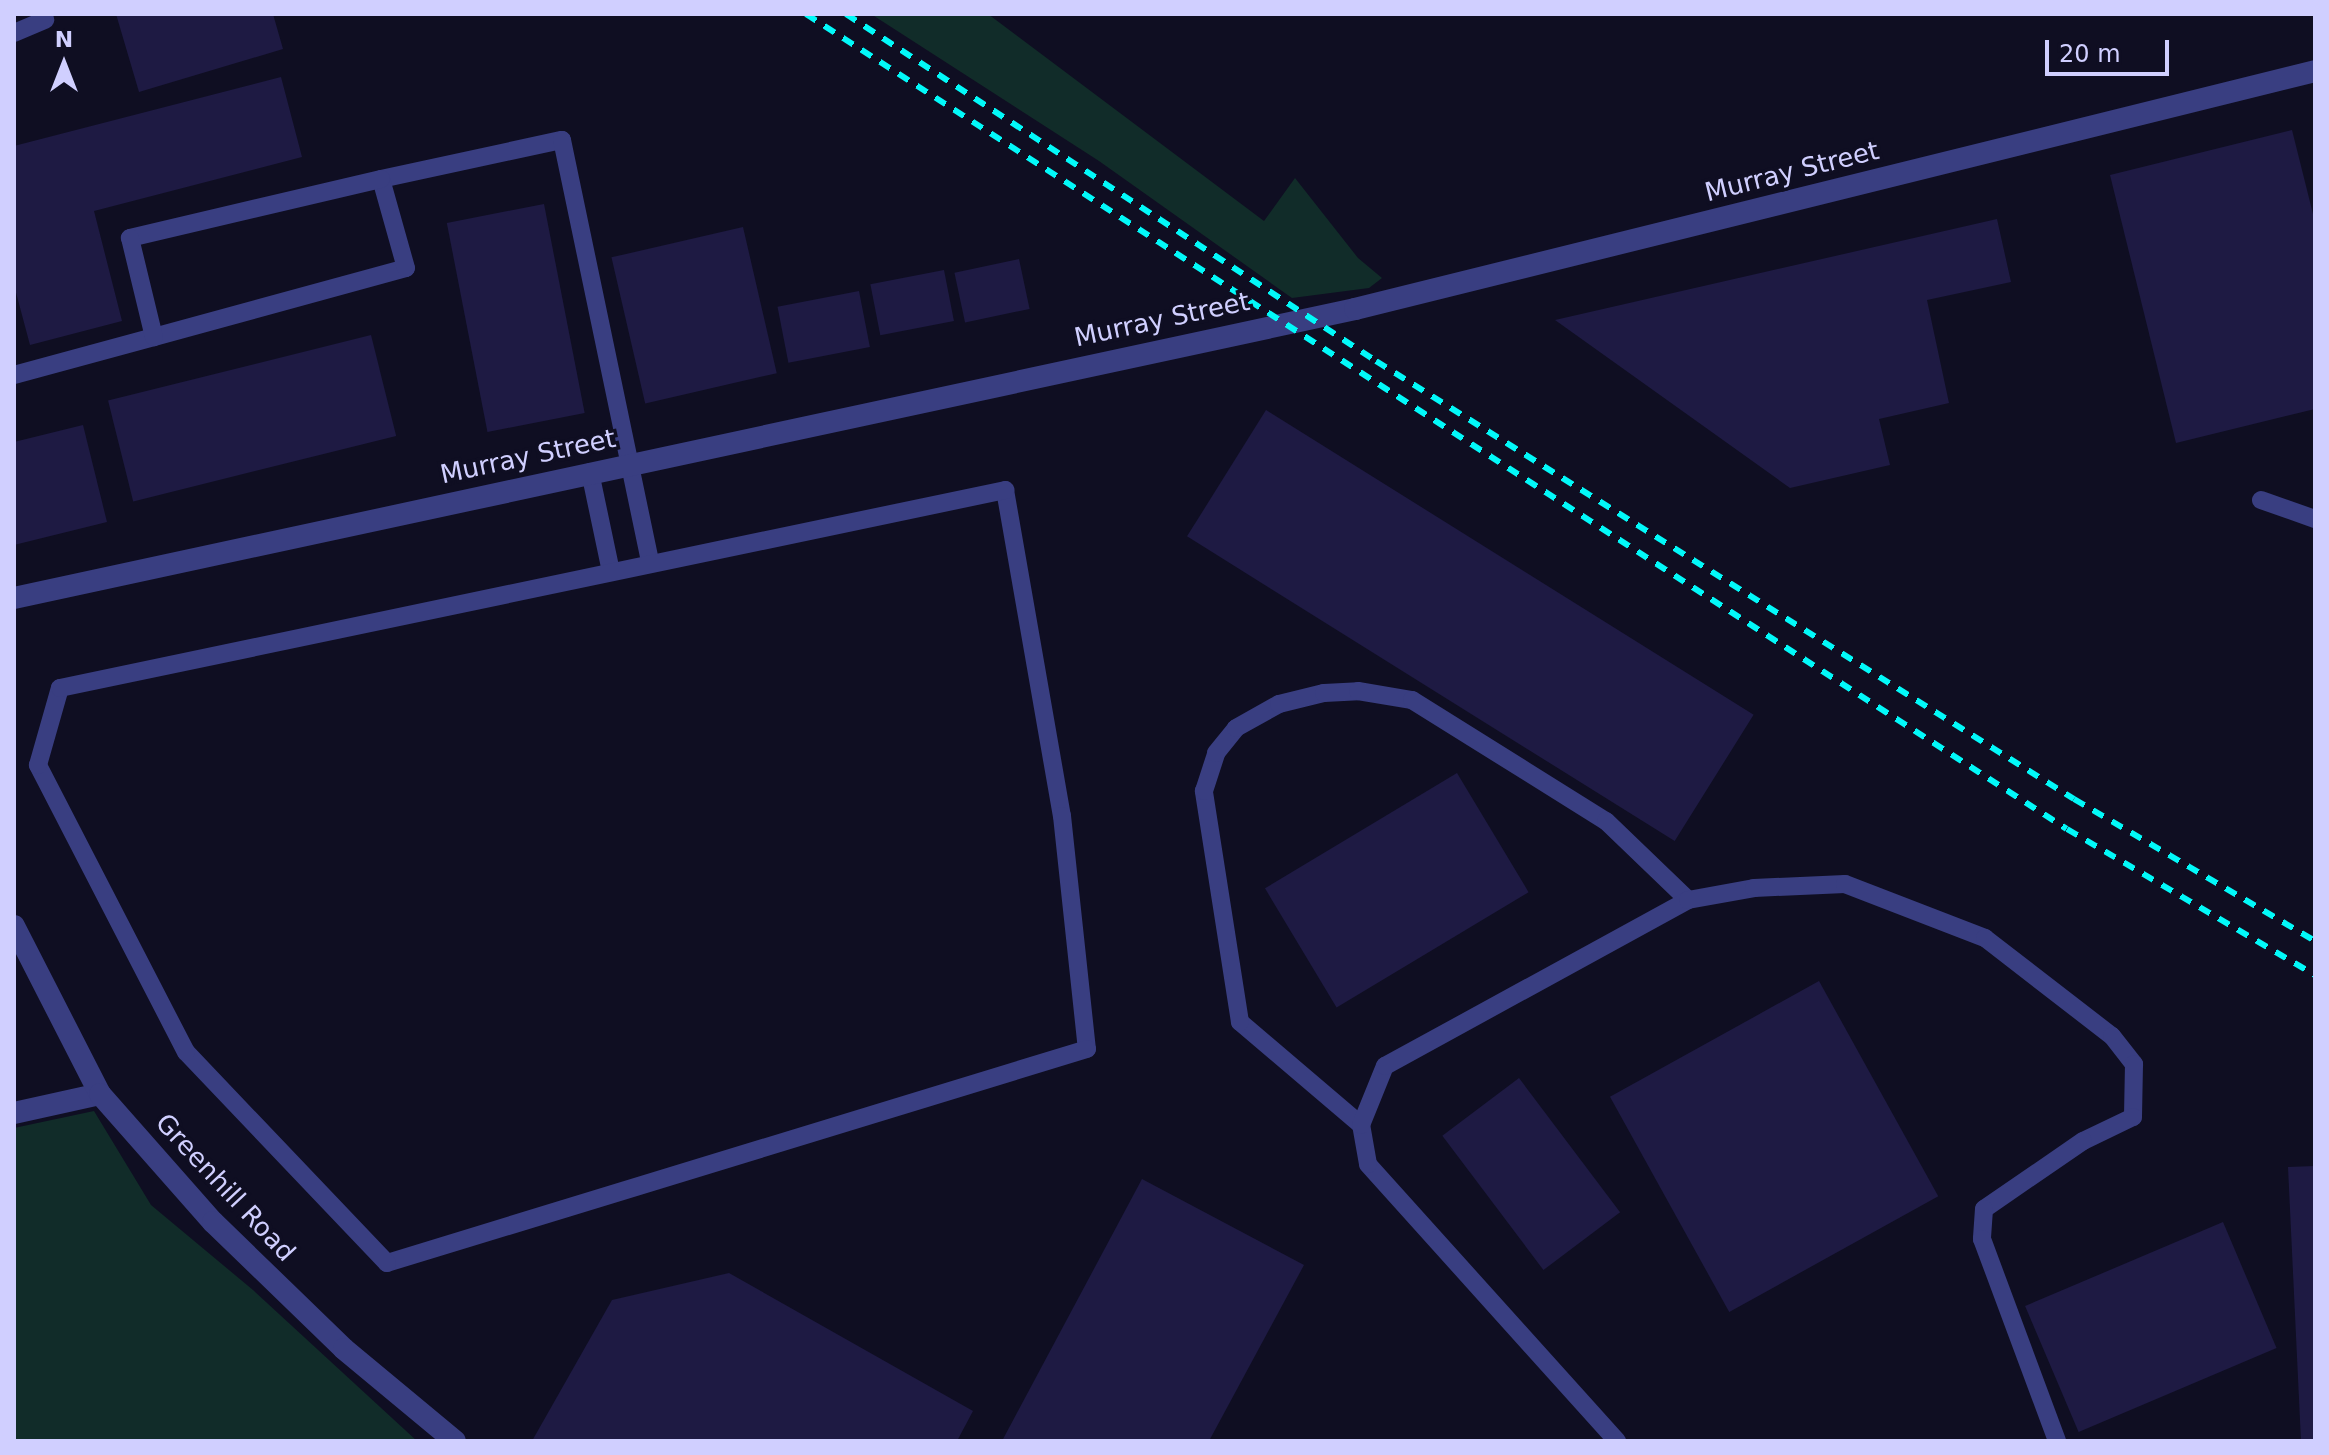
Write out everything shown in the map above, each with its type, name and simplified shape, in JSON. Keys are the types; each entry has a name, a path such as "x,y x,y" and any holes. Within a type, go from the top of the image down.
{"street":[{"name":"Murray Street","path":"14,598 629,463 1355,309 2315,71"},
{"name":"Greenhill Road","path":"14,926 100,1094 213,1222 344,1349 455,1441"},
{"path":"14,1113 100,1094"}],"lane":[{"path":"14,33 45,20"},
{"path":"154,337 130,238 562,140 650,563"},
{"path":"14,375 406,268 381,179"},
{"path":"590,472 611,572"},
{"path":"1005,490 1062,816 1087,1049 387,1263 186,1052 38,765 60,688 611,572 1005,490"},
{"path":"2261,500 2315,519"},
{"path":"1361,1125 1240,1022 1204,791 1216,753 1236,728 1279,704 1324,693 1358,691 1412,700 1606,821 1688,900"},
{"path":"1617,1441 1368,1164 1361,1125 1385,1066 1688,900 1754,888 1845,884 1985,938 2112,1036 2134,1064 2133,1117 2083,1141 1984,1209 1982,1239 2057,1441"}],"green space":[{"path":"871,14 988,14 1264,221 1295,178 1358,258 1382,278 1369,288 1292,298 1099,161"},
{"path":"94,1111 151,1205 253,1290 417,1441 14,1441 14,1128"}],"building":[{"path":"116,14 273,14 283,49 139,92"},
{"path":"281,77 302,157 94,211 122,321 30,345 14,285 14,146"},
{"path":"2292,130 2315,222 2315,409 2176,443 2110,175"},
{"path":"544,204 585,413 487,432 447,223"},
{"path":"1997,219 2011,282 1927,300 1949,403 1879,419 1890,465 1790,488 1555,320"},
{"path":"743,227 777,373 645,404 611,257"},
{"path":"1019,259 1030,309 965,323 954,273"},
{"path":"944,270 954,321 880,335 870,284"},
{"path":"859,291 870,347 788,363 778,307"},
{"path":"371,335 396,436 133,501 108,401"},
{"path":"1266,410 1754,715 1675,841 1187,536"},
{"path":"83,425 107,522 14,545 14,442"},
{"path":"1457,773 1529,892 1337,1008 1265,888"},
{"path":"1819,981 1938,1196 1729,1312 1610,1097"},
{"path":"1519,1078 1620,1212 1543,1270 1442,1136"},
{"path":"2315,1166 2315,1441 2301,1441 2288,1167"},
{"path":"1142,1179 1304,1265 1209,1441 1002,1441"},
{"path":"2223,1222 2277,1348 2079,1432 2025,1306"},
{"path":"729,1273 973,1411 957,1441 532,1441 612,1300"}],"railway":[{"path":"806,14 2067,829 2315,975"},
{"path":"846,14 1376,361 2074,799 2315,941"}]}
